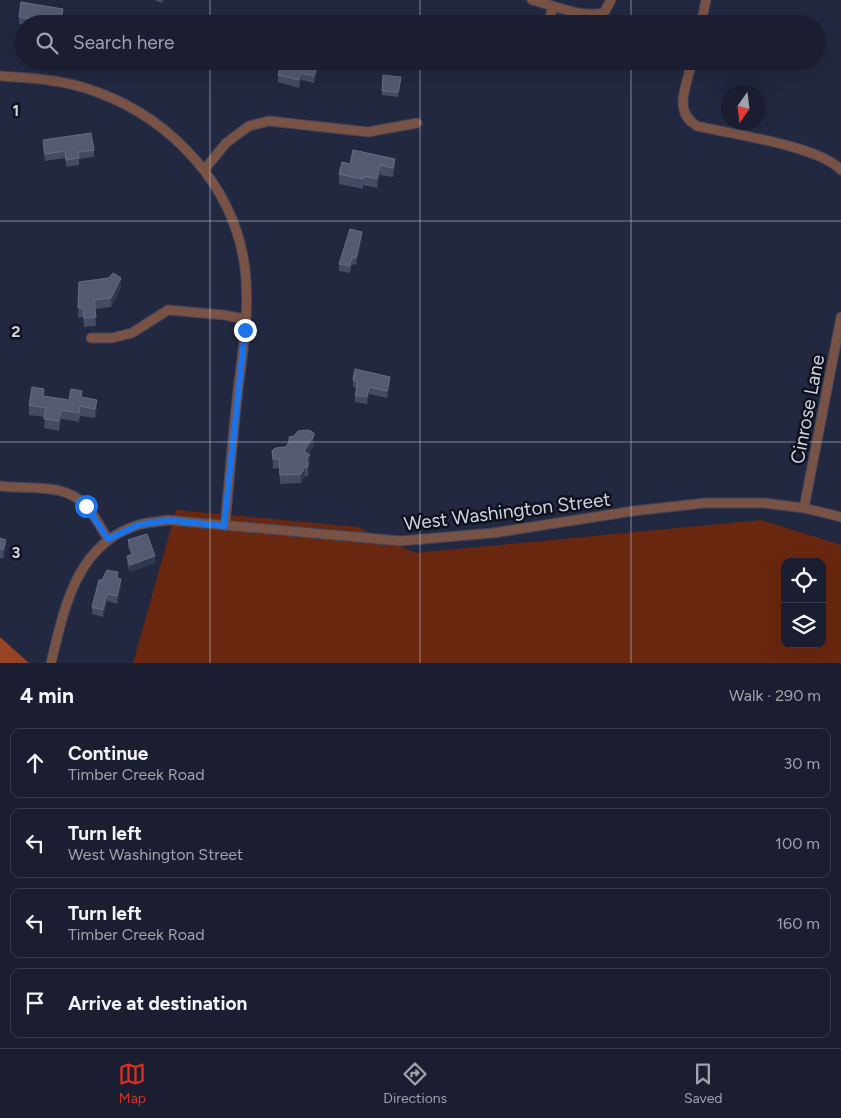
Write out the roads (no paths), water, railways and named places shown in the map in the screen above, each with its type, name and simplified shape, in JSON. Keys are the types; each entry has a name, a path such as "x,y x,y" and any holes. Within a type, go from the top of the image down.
{"street":[{"path":"532,0 580,13 604,13 612,0"},
{"path":"703,15 706,0"},
{"path":"550,15 553,6"},
{"path":"690,70 682,108 687,120 697,126 812,153 835,164 841,170"},
{"path":"0,76 43,78 96,92 149,117 196,159 227,205 239,241 245,270 245,319 224,526"},
{"path":"204,170 226,143 249,126 269,121 368,132 417,123"},
{"path":"91,338 111,338 132,332 168,310 224,315 245,319"},
{"name":"Cinrose Lane","path":"804,508 841,317"},
{"path":"0,486 46,488 70,493 86,506 108,539"},
{"name":"West Washington Street","path":"51,663 64,608 74,581 84,565 108,539 138,525 168,520 400,541 493,533 633,511 705,503 764,503 804,508 841,517"}]}
